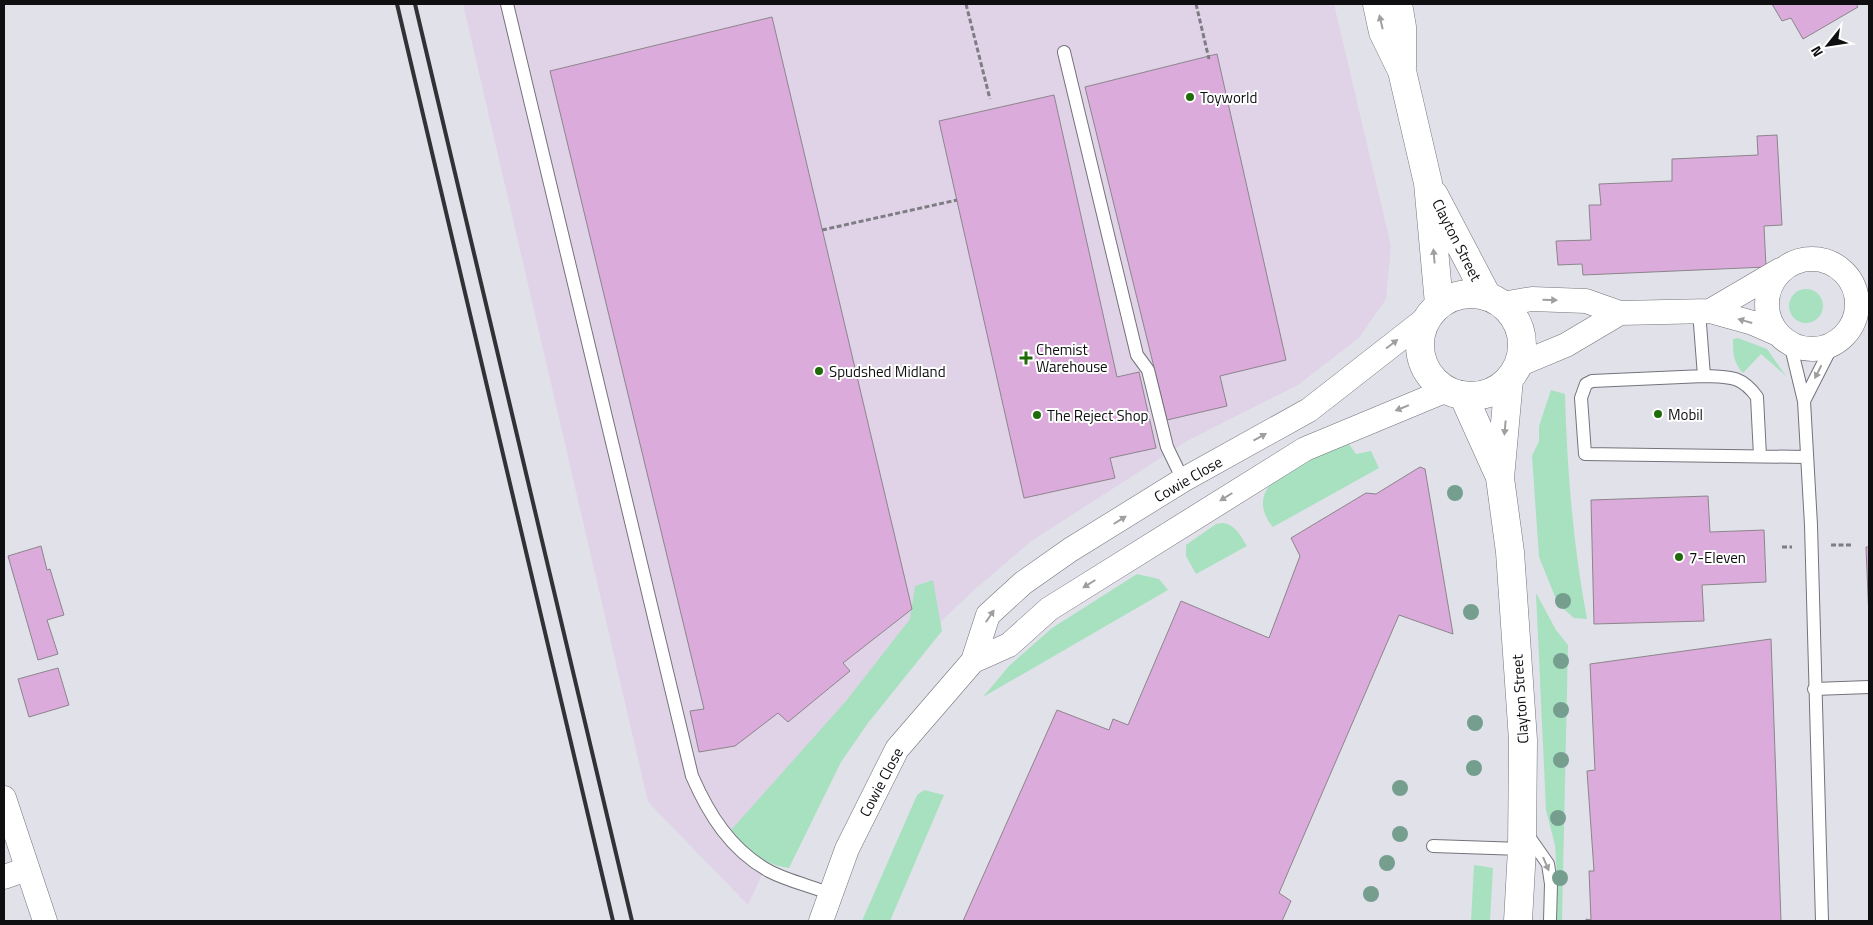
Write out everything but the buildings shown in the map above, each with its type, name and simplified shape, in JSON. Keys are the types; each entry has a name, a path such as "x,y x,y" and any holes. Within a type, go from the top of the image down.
{"main road":[{"name":"Clayton Street","path":"1376,4 1383,32 1402,71 1428,183 1433,310"},
{"name":"Clayton Street","path":"1398,4 1402,27 1402,71"},
{"name":"Clayton Street","path":"1428,183 1494,300"},
{"path":"1470,294 1494,300 1513,316 1520,332 1522,348 1513,372 1496,389 1480,395 1455,393 1433,380 1424,366 1420,349 1421,332 1433,310 1454,296 1470,294"},
{"name":"Clayton Street","path":"1513,372 1500,478 1510,552 1524,740 1522,849 1518,921"},
{"name":"Clayton Street","path":"1455,393 1500,478"}],"street":[{"path":"1704,311 1797,261 1812,258 1826,261 1869,282"},
{"path":"1784,268 1774,279 1767,300 1770,322 1784,339"},
{"path":"1839,339 1853,322 1857,308 1856,293 1850,279 1840,268"},
{"path":"1494,300 1532,299 1586,302 1620,313 1704,311 1753,323 1804,348 1819,349 1869,326"},
{"name":"Cowie Close","path":"821,921 847,849 897,749 973,660 988,615 1023,582 1182,480 1310,410 1433,310"},
{"path":"1513,372 1566,345 1620,313"},
{"name":"Cowie Close","path":"973,660 1009,645 1048,609 1305,449 1455,393"},
{"path":"4,798 45,921"},
{"path":"4,877 27,869"}],"lane":[{"path":"507,4 692,776 712,819 747,856 770,871 830,894"},
{"path":"1064,52 1137,356 1148,370 1167,447 1182,480"},
{"path":"1704,311 1704,376"},
{"path":"1784,339 1804,401 1810,525 1822,921"},
{"path":"1804,401 1839,339"},
{"path":"1760,456 1757,397 1746,385 1735,378 1704,376 1592,381 1583,388 1581,398 1585,454 1806,457"},
{"path":"1814,689 1869,686"},
{"path":"1522,822 1529,839 1548,864 1552,884 1550,921"},
{"path":"1434,846 1522,849"}],"path":[{"path":"966,4 990,99"},
{"path":"1196,4 1209,59"},
{"path":"822,230 957,200"}],"shaded area":[{"path":"463,4 1334,4 1391,246 1386,299 1359,338 1298,385 1187,441 1033,540 975,589 909,652 780,836 748,905 648,802"}],"green space":[{"path":"1806,289 1813,290 1818,294 1822,299 1822,313 1818,318 1813,322 1806,323 1799,322 1794,318 1790,313 1789,306 1790,299 1794,294 1799,290"},
{"path":"1738,338 1767,349 1786,376 1761,354 1743,373 1735,361 1733,339"},
{"path":"1551,390 1565,394 1567,451 1572,507 1587,619 1574,618 1558,604 1539,557 1532,456 1539,441 1539,426"},
{"path":"1348,443 1356,454 1371,451 1379,468 1273,527 1264,511 1264,496 1271,483 1299,462"},
{"path":"1223,523 1234,528 1247,546 1196,574 1186,556 1186,545 1216,524"},
{"path":"1137,574 1159,579 1168,590 983,697 1009,666 1052,628"},
{"path":"933,580 942,631 868,723 841,762 789,868 780,867 764,860 749,850 731,830 846,701 910,619 915,586"},
{"path":"1536,593 1556,630 1568,645 1562,921 1555,921 1557,878 1555,845 1546,810"},
{"path":"924,790 944,795 890,921 862,921 917,795"},
{"path":"1474,865 1493,868 1490,921 1471,921"}],"railway":[{"path":"397,4 613,921"},
{"path":"415,4 632,921"}],"place":[{"name":"Toyworld","path":"1190,97"},
{"name":"Chemist Warehouse","path":"1026,358"},
{"name":"Spudshed Midland","path":"819,371"},
{"name":"Mobil","path":"1658,414"},
{"name":"The Reject Shop","path":"1037,415"},
{"name":"7-Eleven","path":"1679,557"}]}
